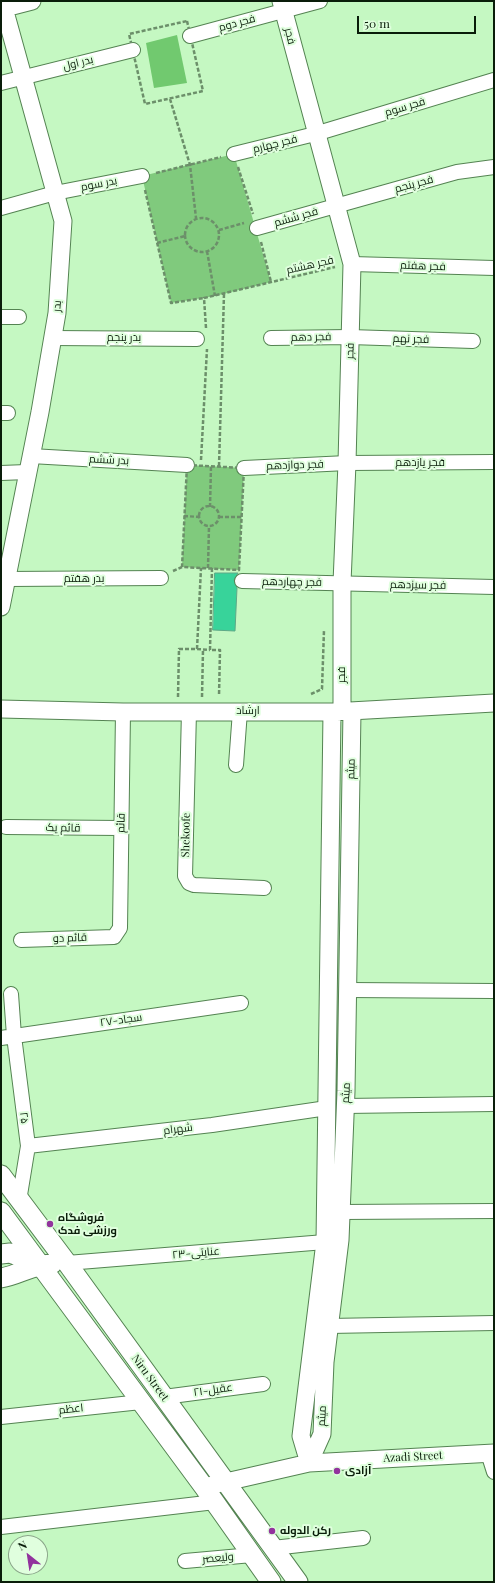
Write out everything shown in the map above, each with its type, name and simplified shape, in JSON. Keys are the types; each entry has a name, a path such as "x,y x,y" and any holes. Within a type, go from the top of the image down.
{"main road":[{"name":"Niru Street","path":"1,1176 67,1263 224,1482 298,1582"},
{"name":"Niru Street","path":"1,1212 41,1264 209,1494 271,1582"},
{"path":"6,1253 41,1264"},
{"path":"6,1253 17,1266 6,1277"},
{"path":"6,1277 41,1264 67,1263"}],"street":[{"path":"3,9 32,1"},
{"name":"فجر دوم","path":"190,36 282,6 320,1"},
{"name":"فجر","path":"282,6 315,134 352,264 347,463 342,583 342,711"},
{"name":"بدر","path":"1,607 57,313 63,221 3,9"},
{"name":"بدر اول","path":"1,83 133,50"},
{"name":"فجر سوم","path":"315,134 494,80"},
{"name":"فجر چهارم","path":"234,154 315,134"},
{"name":"فجر پنجم","path":"335,206 457,172 494,167"},
{"name":"بدر سوم","path":"1,208 55,193 142,176"},
{"name":"فجر ششم","path":"252,225 335,206"},
{"name":"فجر هفتم","path":"352,264 494,268"},
{"path":"1,317 19,317"},
{"name":"فجر دهم","path":"272,338 350,337"},
{"name":"فجر نهم","path":"350,337 473,341"},
{"name":"بدر پنجم","path":"52,338 204,339"},
{"name":"فجر یازدهم","path":"347,463 494,462"},
{"name":"فجر دوازدهم","path":"244,468 347,463"},
{"name":"بدر ششم","path":"1,473 29,464 187,465"},
{"name":"بدر هفتم","path":"7,579 161,578"},
{"name":"فجر چهاردهم","path":"242,581 342,583"},
{"name":"فجر سیزدهم","path":"342,583 494,587"},
{"name":"ارشاد","path":"1,709 123,712 201,708 240,711 342,711 494,703"},
{"name":"Shekoofe","path":"201,708 185,876 189,883 194,884 264,888"},
{"path":"236,765 240,711"},
{"name":"میثم","path":"309,1462 322,1434 325,1362 340,1240 348,990 352,734 342,711"},
{"name":"میثم","path":"309,1462 300,1436 325,1242 332,735 342,711"},
{"name":"قائم","path":"118,933 120,928 120,828 123,712"},
{"path":"332,735 337,730 342,728 346,728 352,734"},
{"name":"قائم یک","path":"6,827 120,828"},
{"name":"قائم دو","path":"21,940 114,937 118,933"},
{"path":"348,990 494,991"},
{"name":"۲۵","path":"11,994 7,1037 28,1146 19,1201"},
{"name":"۲۷-سجاد","path":"7,1037 241,1003"},
{"path":"345,1106 494,1104"},
{"name":"شهرام","path":"28,1146 212,1125 327,1108"},
{"path":"341,1212 494,1211"},
{"name":"۲۳-عنایتی","path":"67,1263 325,1242"},
{"path":"329,1326 494,1323"},
{"name":"۲۱-عقیل","path":"164,1397 263,1384"},
{"name":"اعظم","path":"1,1417 141,1402"},
{"path":"491,1453 494,1472"},
{"name":"Azadi Street","path":"209,1494 224,1482 309,1462 491,1453"},
{"path":"1,1527 209,1494"},
{"path":"273,1548 364,1538"},
{"name":"ولیعصر","path":"185,1561 252,1555"}],"path":[{"path":"187,21 190,36 203,91 145,104 129,34 187,21"},
{"path":"170,98 190,165 196,218"},
{"path":"186,236 157,243 142,176 234,154"},
{"path":"196,218 208,218 217,225 219,230 220,235 216,245 207,251 202,252 193,248 186,241 188,225 196,218"},
{"path":"219,230 252,225"},
{"name":"فجر هشتم","path":"157,243 171,303 215,296 352,264"},
{"path":"207,251 215,296"},
{"path":"219,466 224,294"},
{"path":"201,466 204,298"},
{"path":"187,465 219,466 244,468 239,570 182,567 187,465"},
{"path":"210,507 211,466"},
{"path":"210,507 218,511 219,517 215,525 209,526 202,522 200,517 202,511 210,507"},
{"path":"184,516 200,517"},
{"path":"219,517 242,517"},
{"path":"208,568 209,526"},
{"path":"197,649 201,568"},
{"path":"210,650 212,568"},
{"path":"306,694 313,694 322,689 324,629"},
{"path":"179,649 220,650 201,708 179,649"},
{"path":"201,708 203,650"},
{"path":"201,708 226,696"}],"green space":[{"path":"177,35 187,83 154,88 146,43"},
{"path":"234,154 271,282 215,296 171,303 142,176"},
{"path":"187,465 244,468 239,570 182,567"}],"building":[{"path":"215,573 238,573 234,580 237,588 235,631 213,630"}],"place":[{"name":"فروشگاه ورزشی فدک","path":"50,1224"},
{"name":"آزادی","path":"337,1471"},
{"name":"رکن الدوله","path":"272,1531"}]}
